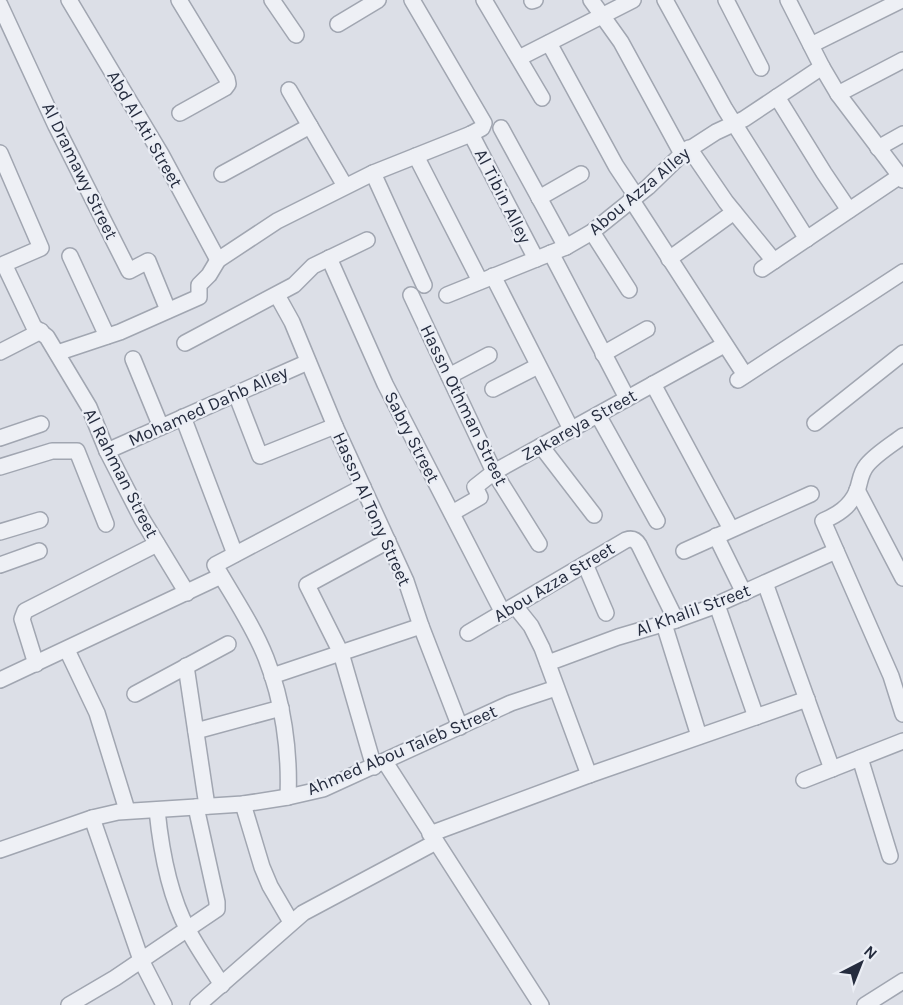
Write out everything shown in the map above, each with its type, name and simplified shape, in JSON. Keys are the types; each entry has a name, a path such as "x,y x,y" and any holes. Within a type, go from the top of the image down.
{"street":[{"name":"Abd Al Ati Street","path":"69,0 161,154 218,260"},
{"path":"179,0 228,79 225,88 180,113"},
{"path":"272,0 296,35"},
{"path":"338,24 378,0"},
{"path":"57,353 107,336 199,297 199,285 209,275 218,260 277,221 373,173 482,128 484,123 412,0"},
{"path":"484,0 542,98"},
{"path":"591,0 621,42 686,151 734,212 768,265 901,178 838,94 822,68 788,0"},
{"path":"519,58 633,0"},
{"path":"665,0 734,123 807,239"},
{"path":"726,0 761,69"},
{"path":"811,45 902,0"},
{"name":"Al Dramawy Street","path":"0,5 56,126 129,271 148,261 168,310"},
{"path":"549,43 633,197 669,259 724,345 741,378 903,272"},
{"path":"838,94 903,60"},
{"name":"Abou Azza Alley","path":"447,296 566,247 592,232 648,187 686,151 744,119 822,68"},
{"path":"289,90 345,186"},
{"path":"777,97 849,210"},
{"path":"222,174 310,126"},
{"path":"501,128 566,247"},
{"name":"Al Tibin Alley","path":"471,134 536,258"},
{"path":"878,148 903,134"},
{"name":"Al Rahman Street","path":"0,153 41,248 4,264 34,327 41,332 57,353 89,407 107,450 157,544 187,593"},
{"path":"416,156 538,366 571,429"},
{"path":"373,173 424,285"},
{"path":"539,198 581,174"},
{"path":"669,259 734,212"},
{"path":"592,232 629,290"},
{"path":"184,343 294,285 313,266 368,240"},
{"path":"551,253 627,398"},
{"path":"70,256 107,336"},
{"name":"Sabry Street","path":"329,258 385,384 452,513 509,609 531,626 548,663 589,775"},
{"name":"Hassn Al Tony Street","path":"277,295 292,322 335,426 406,581 460,727"},
{"name":"Hassn Othman Street","path":"411,295 494,472 539,544"},
{"path":"603,354 647,329"},
{"path":"1,349 41,332"},
{"name":"Zakareya Street","path":"452,513 480,497 475,487 494,472 724,345"},
{"path":"815,423 903,353"},
{"path":"449,376 489,355"},
{"path":"133,359 161,427"},
{"name":"Mohamed Dahb Alley","path":"107,450 308,362"},
{"path":"493,389 538,366"},
{"path":"653,384 731,529"},
{"path":"236,394 260,456 335,426"},
{"path":"597,415 657,521"},
{"path":"183,417 236,554"},
{"path":"0,438 41,424"},
{"path":"901,443 867,465 849,504 837,515 823,521 891,676 903,714"},
{"path":"541,446 594,515"},
{"path":"0,467 52,452 77,452 106,524"},
{"path":"288,797 289,767 281,708 272,676 254,632 215,565 363,487"},
{"path":"857,490 903,578"},
{"path":"684,551 811,494"},
{"path":"0,532 40,520"},
{"path":"716,536 744,593"},
{"name":"Abou Azza Street","path":"468,633 631,539 639,545 670,622"},
{"path":"388,541 307,585 341,653 380,764 433,838 541,1005"},
{"path":"36,664 22,619 25,611 157,544"},
{"path":"0,566 39,551"},
{"name":"Al Khalil Street","path":"548,663 618,637 717,605 836,551"},
{"path":"585,564 606,614"},
{"path":"0,680 221,576"},
{"path":"765,583 832,769"},
{"path":"717,605 756,717"},
{"path":"670,622 699,736"},
{"path":"272,676 421,626"},
{"path":"135,694 228,644"},
{"path":"67,650 97,713 127,810"},
{"path":"69,1005 213,912 217,906 202,807 196,731 186,666"},
{"name":"Ahmed Abou Taleb Street","path":"0,850 93,818 127,810 243,804 323,789 511,703 556,688"},
{"path":"198,1005 303,913 433,838 589,775 807,699"},
{"path":"196,731 281,708"},
{"path":"804,780 903,741"},
{"path":"860,758 890,856"},
{"path":"243,804 262,867 291,922"},
{"path":"157,810 160,841 176,901 187,929 222,985"},
{"path":"93,818 141,960 164,1005"},
{"path":"874,1003 903,981"}]}
